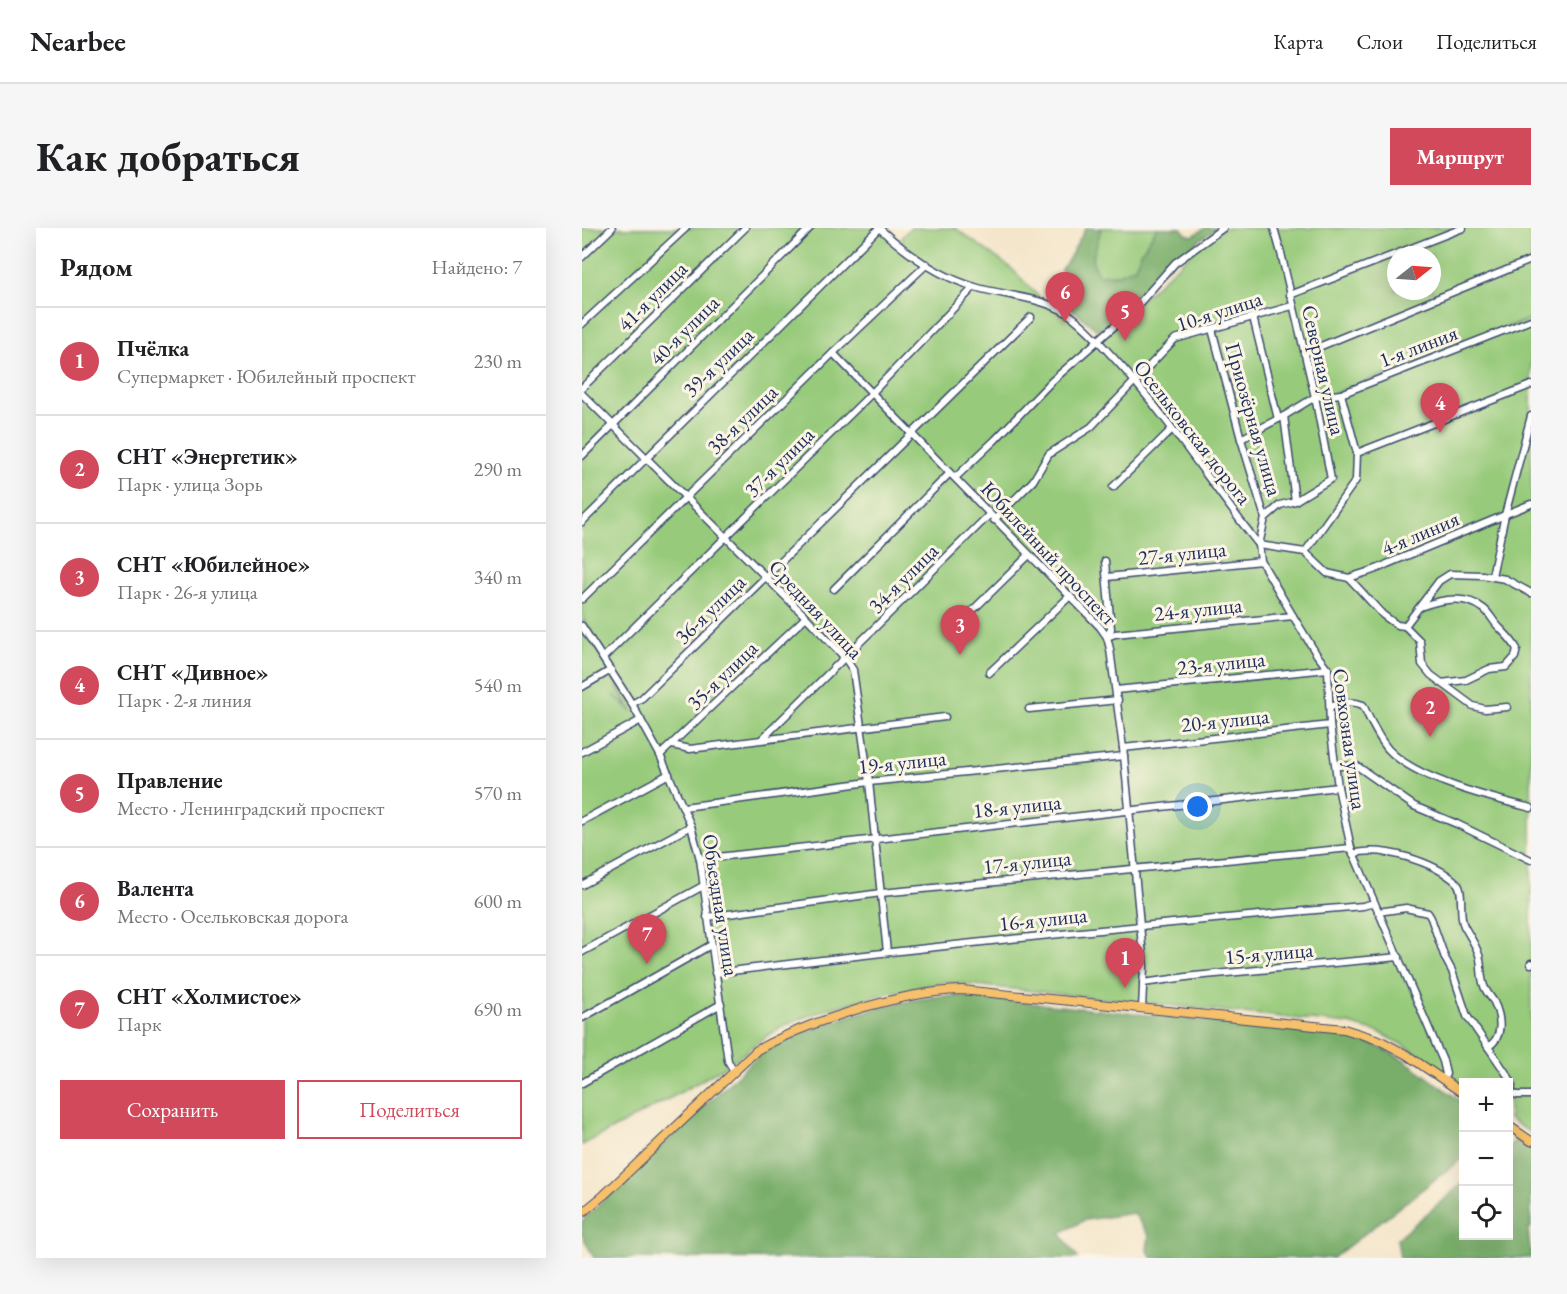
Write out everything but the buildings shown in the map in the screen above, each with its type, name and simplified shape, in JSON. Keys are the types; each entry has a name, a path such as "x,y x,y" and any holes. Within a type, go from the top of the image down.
{"main road":[{"path":"582,1213 604,1196 757,1050 807,1025 920,993 962,990 1344,1029 1379,1040 1407,1055 1459,1091"},
{"path":"1513,1128 1531,1141"}],"street":[{"path":"582,257 612,228"},
{"path":"582,324 686,228"},
{"name":"41-я улица","path":"582,388 745,228"},
{"name":"40-я улица","path":"582,456 810,228"},
{"name":"Осельковская дорога","path":"879,228 896,244 927,264 974,287 1046,304 1065,312 1083,325 1136,382 1259,545"},
{"name":"39-я улица","path":"582,522 644,458 879,228"},
{"path":"834,589 952,475 995,440 1052,381 1135,308 1175,263 1223,228"},
{"name":"Северная улица","path":"1274,228 1315,397 1331,479 1295,501"},
{"path":"1290,295 1463,228"},
{"path":"1304,353 1531,260"},
{"name":"38-я улица","path":"582,599 832,353 927,264"},
{"name":"37-я улица","path":"604,657 871,394 974,287"},
{"name":"10-я улица","path":"992,517 1033,482 1049,454 1062,448 1091,427 1175,339 1292,306"},
{"name":"36-я улица","path":"632,704 642,698 1031,317"},
{"path":"1253,317 1281,417 1295,501 1280,505 1265,518 1259,545 1305,552 1327,573 1348,578 1383,615 1397,625 1405,626 1420,641 1422,664 1431,675 1473,706 1485,709 1507,707"},
{"name":"1-я линия","path":"1315,397 1341,394 1531,320"},
{"name":"Приозёрная улица","path":"1212,329 1265,518"},
{"name":"Юбилейный проспект","path":"832,353 1028,556 1070,596 1107,637 1118,700 1144,967 1142,1008"},
{"path":"1357,453 1531,385"},
{"name":"Средняя улица","path":"582,394 806,617 845,658 853,670 869,782 887,952"},
{"path":"1305,552 1356,480 1357,453 1341,394"},
{"path":"1241,439 1315,397"},
{"path":"1492,576 1505,515 1531,416"},
{"path":"1113,487 1171,429"},
{"name":"4-я линия","path":"1348,578 1369,570 1378,570 1387,564 1531,504"},
{"name":"34-я улица","path":"762,739 992,517"},
{"name":"Совхозная улица","path":"1259,545 1261,561 1317,655 1328,669 1330,725 1338,787 1352,851 1443,1061 1446,1074 1443,1080"},
{"path":"972,611 1028,556"},
{"path":"1105,561 1111,629 1107,637"},
{"name":"27-я улица","path":"1107,577 1261,561"},
{"path":"1405,626 1439,581 1450,574 1492,576 1505,579 1531,593"},
{"path":"989,673 1070,596"},
{"path":"1420,607 1461,598 1473,602 1485,610 1495,623 1511,637 1517,649 1515,657 1506,667 1489,669 1466,680 1441,683"},
{"name":"24-я улица","path":"1107,637 1115,634 1293,616"},
{"name":"35-я улица","path":"660,755 806,617"},
{"name":"Объездная улица","path":"582,626 604,657 641,720 669,774 691,826 700,859 728,1061 734,1071"},
{"name":"23-я улица","path":"1116,690 1328,669"},
{"path":"582,687 611,670"},
{"path":"1029,709 1118,700"},
{"path":"1330,707 1354,701 1363,705 1379,738 1403,763 1451,783 1531,808"},
{"path":"672,745 690,749 945,717"},
{"path":"582,752 641,720"},
{"name":"20-я улица","path":"1123,748 1330,725"},
{"name":"19-я улица","path":"684,807 869,782 1124,756"},
{"path":"1336,766 1357,766 1414,806 1531,860"},
{"path":"582,821 669,774"},
{"name":"18-я улица","path":"700,859 1338,787"},
{"path":"582,885 691,826"},
{"name":"17-я улица","path":"707,917 881,893 1134,868 1375,850 1404,856 1429,866 1458,883 1461,920 1480,956 1480,969 1485,988 1500,1018 1499,1036 1488,1047"},
{"path":"582,952 703,885"},
{"name":"16-я улица","path":"715,974 887,952 1140,925 1363,906 1374,903"},
{"path":"1378,912 1406,908 1428,913 1452,971 1467,1016 1510,1078"},
{"path":"582,1017 711,945"},
{"name":"15-я улица","path":"1143,983 1194,976 1399,957"},
{"path":"582,1083 721,1004"},
{"path":"1513,1094 1531,1095"}],"green space":[{"path":"582,228 886,228 903,244 902,237 910,228 955,228 1011,268 1046,304 1065,312 1097,340 1209,237 1224,228 1531,228 1531,318 1328,396 1531,319 1531,1133 1513,1122 1513,1078 1459,1078 1459,1086 1410,1049 1381,1033 1349,1024 945,982 841,1005 782,1027 705,1078 582,1145 582,620 627,706 614,695 632,712 582,616"},
{"path":"1086,228 1101,229 1092,260 1098,275 1119,274 1135,267 1157,228 1181,228 1186,234 1193,236 1205,228 1217,228 1125,304 1119,318 1103,331 1098,331 1066,304 1061,269"},
{"path":"1100,228 1157,228 1135,267 1119,274 1097,275 1092,261"},
{"path":"961,996 1344,1035 1375,1045 1404,1060 1459,1100 1459,1161 1333,1258 1152,1258 1147,1250 1149,1236 1134,1213 1085,1220 1060,1233 1078,1258 594,1258 582,1235 582,1221 760,1054 780,1043 848,1017 919,999"},
{"path":"1516,1140 1531,1149 1531,1228 1528,1229 1531,1258 1400,1258 1397,1239 1459,1186 1459,1240 1513,1240 1513,1143"}],"place":[{"name":"Валента","path":"1065,322"},
{"name":"Правление","path":"1125,341"},
{"name":"СНТ «Дивное»","path":"1440,433"},
{"name":"СНТ «Юбилейное»","path":"960,655"},
{"name":"СНТ «Энергетик»","path":"1430,737"},
{"name":"СНТ «Холмистое»","path":"647,964"},
{"name":"Пчёлка","path":"1125,988"}]}
